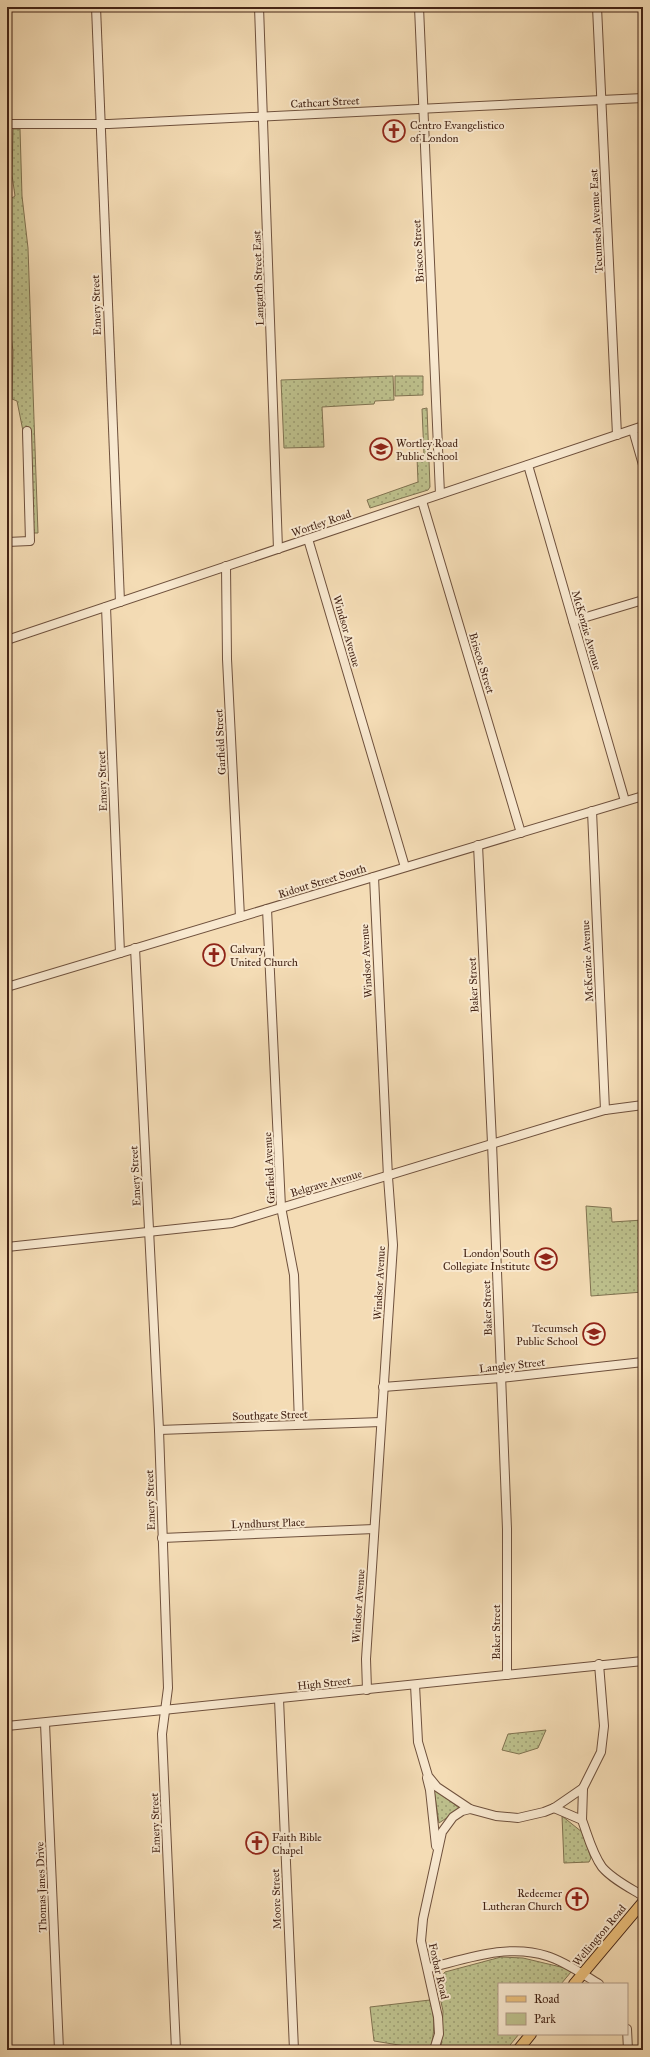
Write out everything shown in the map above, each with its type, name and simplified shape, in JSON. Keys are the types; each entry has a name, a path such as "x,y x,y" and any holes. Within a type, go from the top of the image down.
{"main road":[{"name":"Wellington Road","path":"575,1983 643,1902"},
{"path":"518,2050 530,2035"}],"street":[{"name":"Emery Street","path":"96,7 120,602"},
{"name":"Langarth Street East","path":"259,7 278,549"},
{"name":"Briscoe Street","path":"419,7 422,108 440,494"},
{"name":"Tecumseh Avenue East","path":"597,7 617,435"},
{"name":"Cathcart Street","path":"7,124 100,124 643,98"},
{"name":"Wortley Road","path":"7,640 643,426"},
{"path":"633,430 643,465"},
{"path":"7,542 30,541 27,431"},
{"name":"McKenzie Avenue","path":"528,465 625,801"},
{"name":"Briscoe Street","path":"422,500 521,833"},
{"name":"Windsor Avenue","path":"308,539 405,867"},
{"name":"Garfield Street","path":"226,566 227,659 240,917"},
{"path":"573,621 643,600"},
{"name":"Emery Street","path":"106,607 120,953"},
{"name":"Ridout Street South","path":"7,987 643,796"},
{"name":"McKenzie Avenue","path":"592,811 605,1110"},
{"name":"Baker Street","path":"478,846 492,1143 507,1529 507,1675"},
{"name":"Windsor Avenue","path":"366,1690 366,1659 393,1245 388,1177 374,877"},
{"name":"Garfield Avenue","path":"267,909 281,1207 294,1275 299,1424"},
{"name":"Emery Street","path":"135,948 159,1430 168,1688 162,1734 176,2050"},
{"name":"Belgrave Avenue","path":"7,1247 232,1223 281,1207 388,1177 492,1143 605,1110 643,1105"},
{"name":"Langley Street","path":"383,1387 500,1378 643,1362"},
{"name":"Southgate Street","path":"159,1430 381,1422"},
{"name":"Lyndhurst Place","path":"162,1538 374,1529"},
{"name":"High Street","path":"7,1726 415,1685 599,1664 643,1661"},
{"path":"599,1664 604,1726 601,1752 583,1788 582,1820 593,1850 603,1868 623,1884 643,1896"},
{"path":"415,1685 418,1742 422,1760 428,1776 437,1787 470,1809 496,1816 518,1818 554,1808 583,1788"},
{"name":"Moore Street","path":"279,1699 294,2050"},
{"name":"Thomas Janes Drive","path":"45,1723 59,2050"},
{"name":"Foxbar Road","path":"422,1760 430,1790 437,1849"},
{"path":"554,1808 582,1820"},
{"name":"Foxbar Road","path":"434,2050 439,2034 438,2017 429,1968 421,1940 423,1919 437,1849 442,1832 447,1824 462,1811 470,1809"},
{"path":"429,1968 501,1951 521,1952 548,1956 597,1983"},
{"path":"627,2035 628,2050"}],"green space":[{"path":"13,129 20,129 22,196 28,248 38,533 26,533 23,431 17,401 12,399 13,351 10,328 12,257 7,257 7,223 9,223 9,200 15,196 12,175"},
{"path":"393,376 394,400 375,401 374,404 322,407 324,447 284,448 281,380"},
{"path":"395,376 423,376 423,395 395,396"},
{"path":"427,408 430,487 428,490 370,508 367,500 418,482 417,457 424,455 422,409"},
{"path":"586,1206 611,1208 612,1222 643,1220 643,1292 591,1296"},
{"path":"546,1730 538,1748 519,1754 502,1750 508,1734"},
{"path":"435,1788 460,1809 439,1823 434,1790"},
{"path":"562,1816 582,1832 591,1858 589,1862 564,1863"},
{"path":"501,1957 523,1958 565,1968 571,1972 562,1983 498,1983 498,2035 518,2035 506,2050 441,2050 443,2011 438,1988 439,1979 445,1972"},
{"path":"430,2000 434,2025 430,2050 374,2041 370,2007"}],"place":[{"name":"Centro Evangelistico of London","path":"394,131"},
{"name":"Wortley Road Public School","path":"381,449"},
{"name":"Calvary United Church","path":"214,955"},
{"name":"London South Collegiate Institute","path":"546,1259"},
{"name":"Tecumseh Public School","path":"594,1334"},
{"name":"Faith Bible Chapel","path":"257,1843"},
{"name":"Redeemer Lutheran Church","path":"577,1899"}]}
